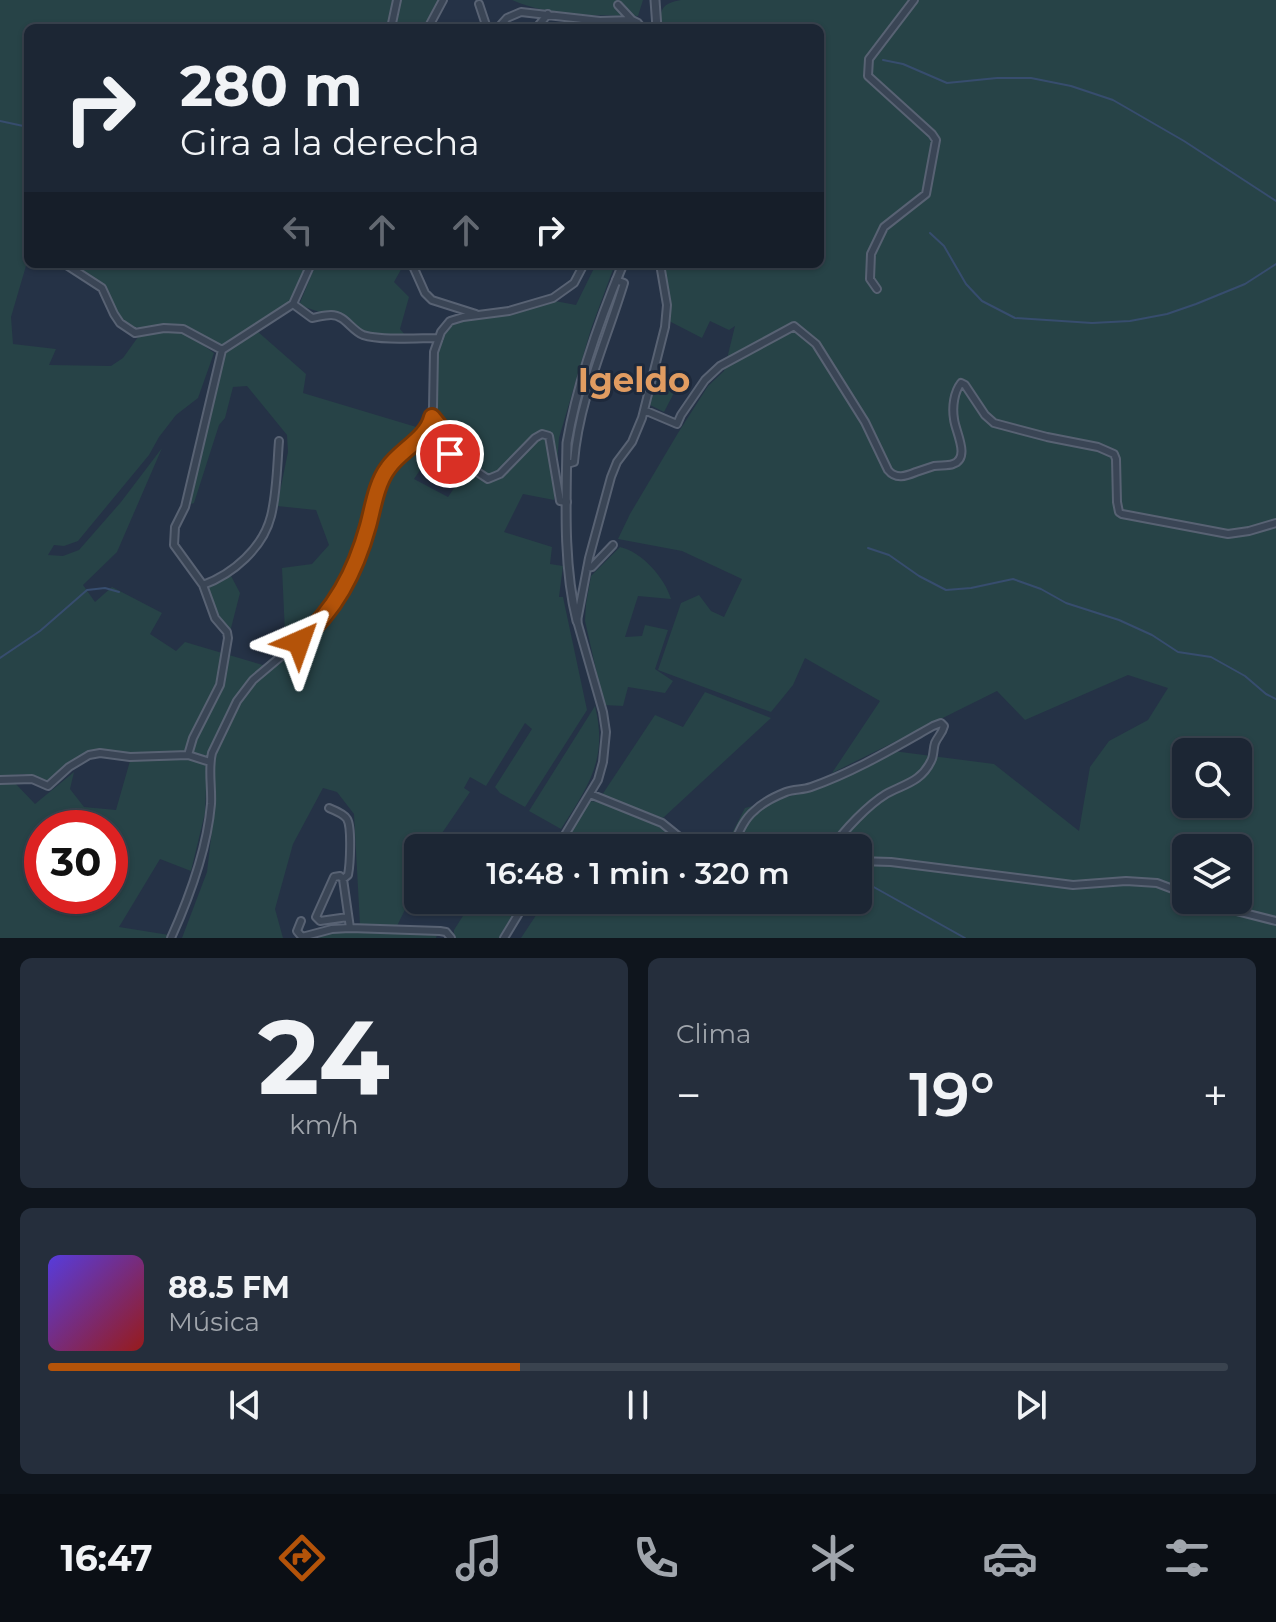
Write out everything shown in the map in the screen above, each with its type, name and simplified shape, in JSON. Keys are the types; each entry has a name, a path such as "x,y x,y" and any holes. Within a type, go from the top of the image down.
{"street":[{"path":"392,24 397,0"},
{"path":"430,24 443,0"},
{"path":"655,0 657,24"},
{"path":"877,289 870,279 871,254 884,227 926,194 936,140 868,76 869,59 914,0"},
{"path":"479,4 486,24"},
{"path":"618,5 639,24"},
{"path":"502,24 514,14 526,12 600,21 632,20"},
{"path":"540,24 548,14"},
{"path":"71,268 102,288 120,323 135,333 164,328 183,329 222,350"},
{"path":"188,755 193,738 220,685 228,638 227,632 215,618 203,585 174,545 175,527 185,507 222,350 293,304 309,268"},
{"path":"414,268 425,293 432,300 477,315"},
{"path":"171,938 187,902 204,844 211,805 210,762 237,701 253,680 304,637 338,599 360,555 386,470 429,427 434,352 441,332 450,321 463,317 509,311 553,298 574,283 582,268"},
{"path":"566,834 598,780 606,732 569,578 567,443 605,311 621,268"},
{"path":"577,621 587,568 613,472 632,442 644,410 667,316 661,268"},
{"path":"293,304 312,318 334,315 365,336 439,338"},
{"path":"644,410 677,424 705,380 720,366 794,326 816,344 865,422 892,475 897,477 953,464 961,458 954,419 955,395 961,383 994,423 1098,447 1114,454 1117,502 1122,514 1228,534 1276,523"},
{"path":"432,417 440,427 450,454 488,479 500,474 535,438 542,434 549,436 560,501 567,502"},
{"path":"203,585 246,559 262,535 270,518 279,441"},
{"path":"440,470 450,454"},
{"path":"587,568 592,567 613,545"},
{"path":"569,578 585,582"},
{"path":"739,834 753,811 765,803 787,792 829,779 941,723 943,732 935,744 933,759 924,772 909,785 885,794 843,834"},
{"path":"0,780 32,779 48,786 69,767 89,755 100,753 130,757 188,755 210,762"},
{"path":"590,794 662,823 676,834"},
{"path":"329,808 348,821 351,860 348,875 343,879"},
{"path":"872,861 1073,885 1126,881 1157,883 1172,889"},
{"path":"343,879 334,877 316,917 320,921 348,917"},
{"path":"343,879 350,928"},
{"path":"504,938 519,914"},
{"path":"1248,914 1276,921"},
{"path":"301,921 297,931 302,937 350,928 432,930 446,932 451,938"}],"green space":[{"path":"0,0 439,0 427,24 24,24 25,268 11,317 13,344 56,349 49,365 111,366 123,358 138,337 185,332 214,353 198,398 176,415 149,455 78,541 64,546 54,545 48,555 63,556 79,550 162,448 117,552 83,585 95,602 112,587 162,613 150,634 176,651 185,642 273,668 286,655 282,568 312,564 329,545 316,510 277,506 288,452 287,435 247,386 233,387 194,503 188,505 225,352 257,331 306,374 303,393 423,429 436,397 436,352 443,334 452,325 465,320 513,314 555,301 576,305 594,268 614,268 591,329 559,438 554,500 523,494 504,532 552,547 550,564 563,566 559,597 563,597 587,710 525,807 495,787 532,729 525,723 486,786 470,777 464,788 470,792 441,834 404,834 404,912 397,926 360,925 354,814 337,792 323,788 293,844 275,909 283,938 182,938 207,872 215,803 214,758 185,751 130,753 95,749 66,766 48,782 24,774 0,776","holes":["447,453 467,469 448,497 414,479 430,455 440,461"]},
{"path":"512,0 643,0 638,16 542,10"},
{"path":"681,0 1276,0 1276,938 521,938 537,914 872,914 872,834 732,834 745,808 809,791 893,751 994,764 1079,831 1090,767 1109,741 1148,720 1168,688 1128,675 1025,720 997,691 832,773 880,701 805,658 793,685 771,712 658,670 681,603 699,595 711,611 724,617 742,579 682,551 618,539 678,433 708,386 724,371 735,326 729,330 710,321 702,338 669,321 671,301 663,268 824,268 824,24 662,24 663,8"},
{"path":"545,23 634,24 545,24"},
{"path":"79,268 306,268 291,302 223,345 184,325 131,326 118,315 103,286"},
{"path":"314,268 402,268 394,282 409,297 400,329 406,336 369,333 338,312 325,314 299,305"},
{"path":"658,378 677,387 664,412 650,405"},
{"path":"620,547 644,560 658,575 671,599 638,596 625,637 642,636 645,625 668,630 655,669 673,681 665,693 628,687 623,706 604,705 585,621 591,576"},
{"path":"230,574 240,593 230,632 216,615 207,587"},
{"path":"705,692 771,718 663,818 602,795 655,715 683,727"},
{"path":"595,706 599,741 597,757 580,799 561,829 529,811"},
{"path":"187,759 207,765 205,813 191,871 160,859 128,912 128,810 116,810 130,761"},
{"path":"74,772 70,789 84,807 116,810 24,810 24,914 127,914 119,927 169,935 167,938 0,938 0,783 14,782 35,804"},
{"path":"590,801 618,807 670,834 572,834"},
{"path":"464,914 513,914 499,938 454,938 454,930"},
{"path":"334,931 437,935 436,938 318,938"}],"waterway":[{"path":"883,60 903,64 947,83 1031,78 1071,86 1113,100 1184,141 1276,201"},
{"path":"0,121 24,126"},
{"path":"930,233 944,246 966,284 982,301 1015,318 1092,323 1130,321 1167,314 1245,284 1276,264"},
{"path":"868,548 889,555 946,590 1013,579 1041,589 1066,603 1119,620 1152,635 1178,652 1211,657 1245,676 1276,699"},
{"path":"0,658 40,631 87,590 105,588 119,592"},
{"path":"872,886 965,938"}],"district":[{"name":"Igeldo","path":"634,380"}],"route":[{"path":"299,642 338,599 360,555 386,470 429,427 432,417 440,427 450,454"}]}
